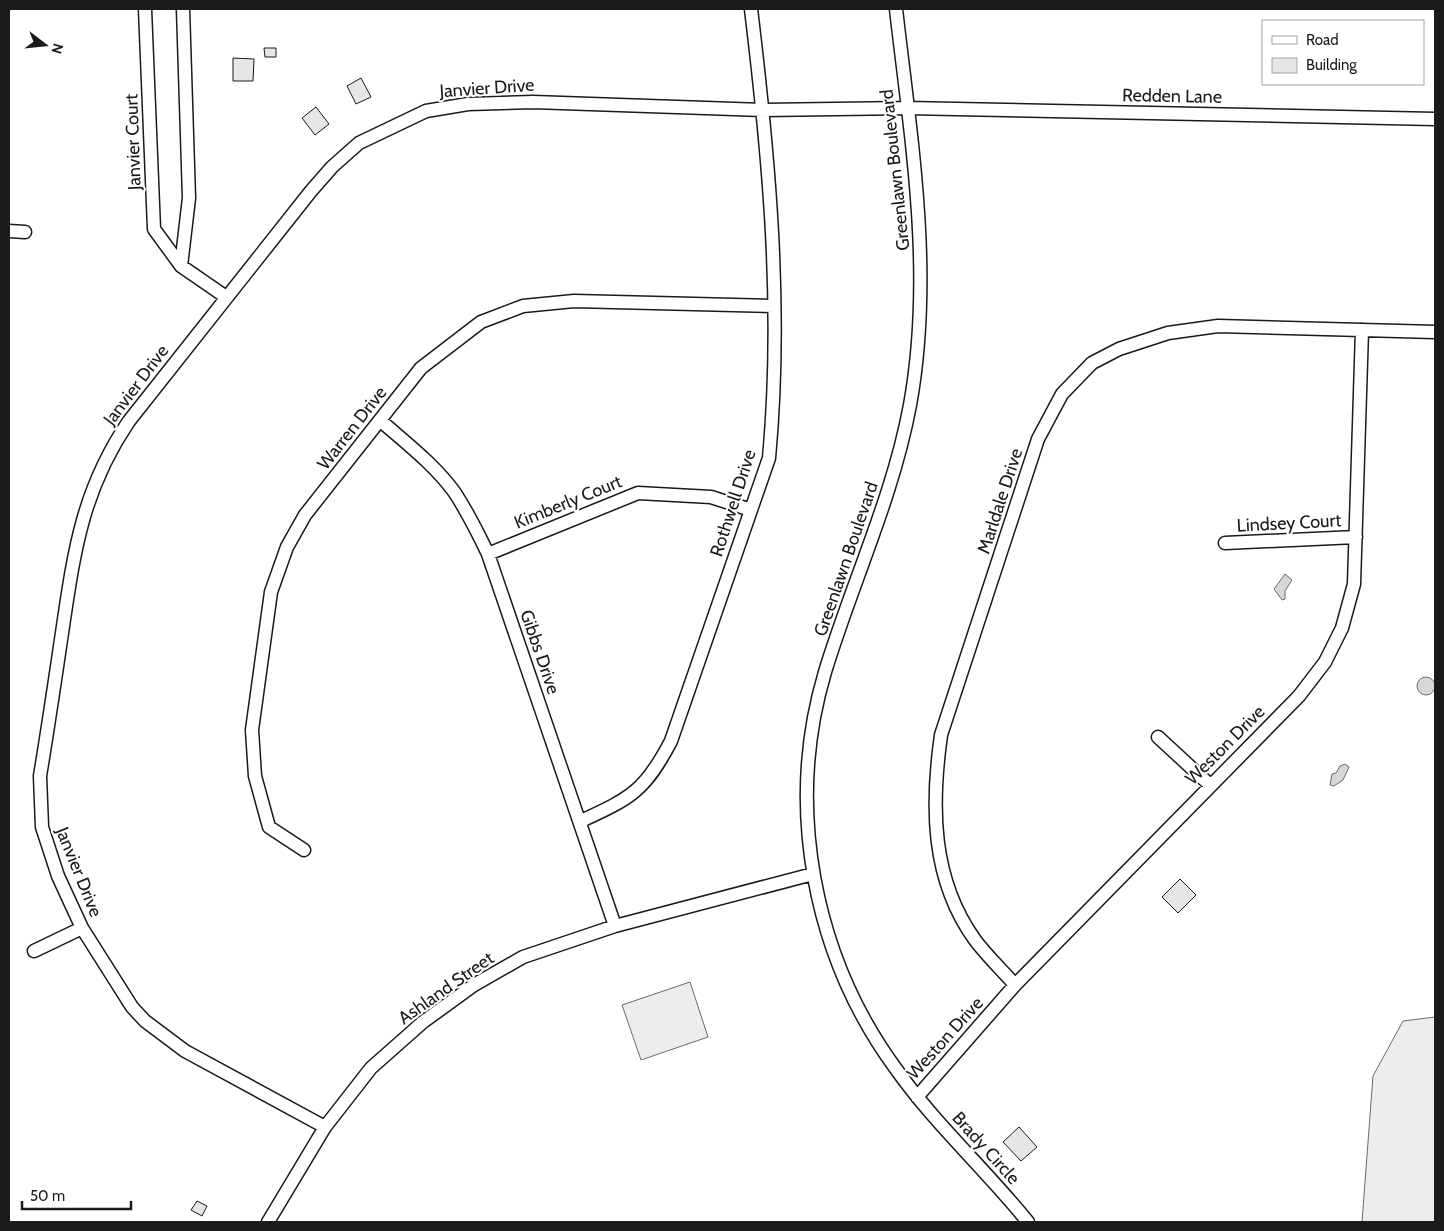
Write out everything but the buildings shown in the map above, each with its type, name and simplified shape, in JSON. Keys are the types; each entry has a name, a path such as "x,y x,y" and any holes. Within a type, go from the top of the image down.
{"street":[{"name":"Janvier Court","path":"145,9 154,229 181,266 226,297"},
{"path":"181,266 189,198 184,9"},
{"name":"Rothwell Drive","path":"581,821 613,806 638,791 658,767 671,741 769,458 772,426 775,272 764,110 751,9"},
{"name":"Greenlawn Boulevard","path":"896,9 921,255 920,332 916,369 908,414 891,482 826,670 815,710 806,783 813,874 824,922 845,979 877,1042 917,1096"},
{"name":"Janvier Drive","path":"325,1126 185,1051 145,1022 128,1000 82,928 48,852 42,827 40,776 80,527 88,500 111,447 129,421 226,297 332,167 359,143 426,111 468,104 532,102 764,110 907,108"},
{"name":"Redden Lane","path":"907,108 1435,120"},
{"path":"9,231 25,232"},
{"name":"Warren Drive","path":"304,850 269,827 255,776 252,730 271,592 287,547 305,515 421,368 481,322 523,306 574,301 774,306"},
{"name":"Marldale Drive","path":"1016,985 975,940 954,904 940,864 934,821 935,777 941,735 1035,448 1062,394 1092,363 1119,349 1168,333 1218,326 1435,332"},
{"name":"Weston Drive","path":"917,1096 1016,985 1299,696 1325,662 1342,628 1354,584 1362,330"},
{"name":"Gibbs Drive","path":"380,421 428,463 454,492 471,519 488,554 581,821 615,926"},
{"name":"Kimberly Court","path":"488,554 610,502 638,493 711,497 751,510"},
{"name":"Lindsey Court","path":"1225,543 1356,537"},
{"path":"1158,738 1210,785"},
{"name":"Ashland Street","path":"268,1222 325,1126 371,1068 424,1022 474,985 523,957 615,926 813,874"},
{"path":"34,951 82,928"},
{"name":"Brady Circle","path":"917,1096 1028,1222"}],"shaded area":[{"path":"1285,574 1292,580 1285,591 1285,599 1282,600 1274,589"},
{"path":"1426,677 1432,680 1435,686 1432,692 1426,695 1420,692 1417,686 1420,680"},
{"path":"1345,764 1349,767 1343,780 1334,786 1330,785 1332,774 1336,773 1340,766"},
{"path":"690,982 708,1037 641,1060 622,1005"},
{"path":"1435,1017 1435,1222 1362,1222 1373,1076 1403,1021"}]}
